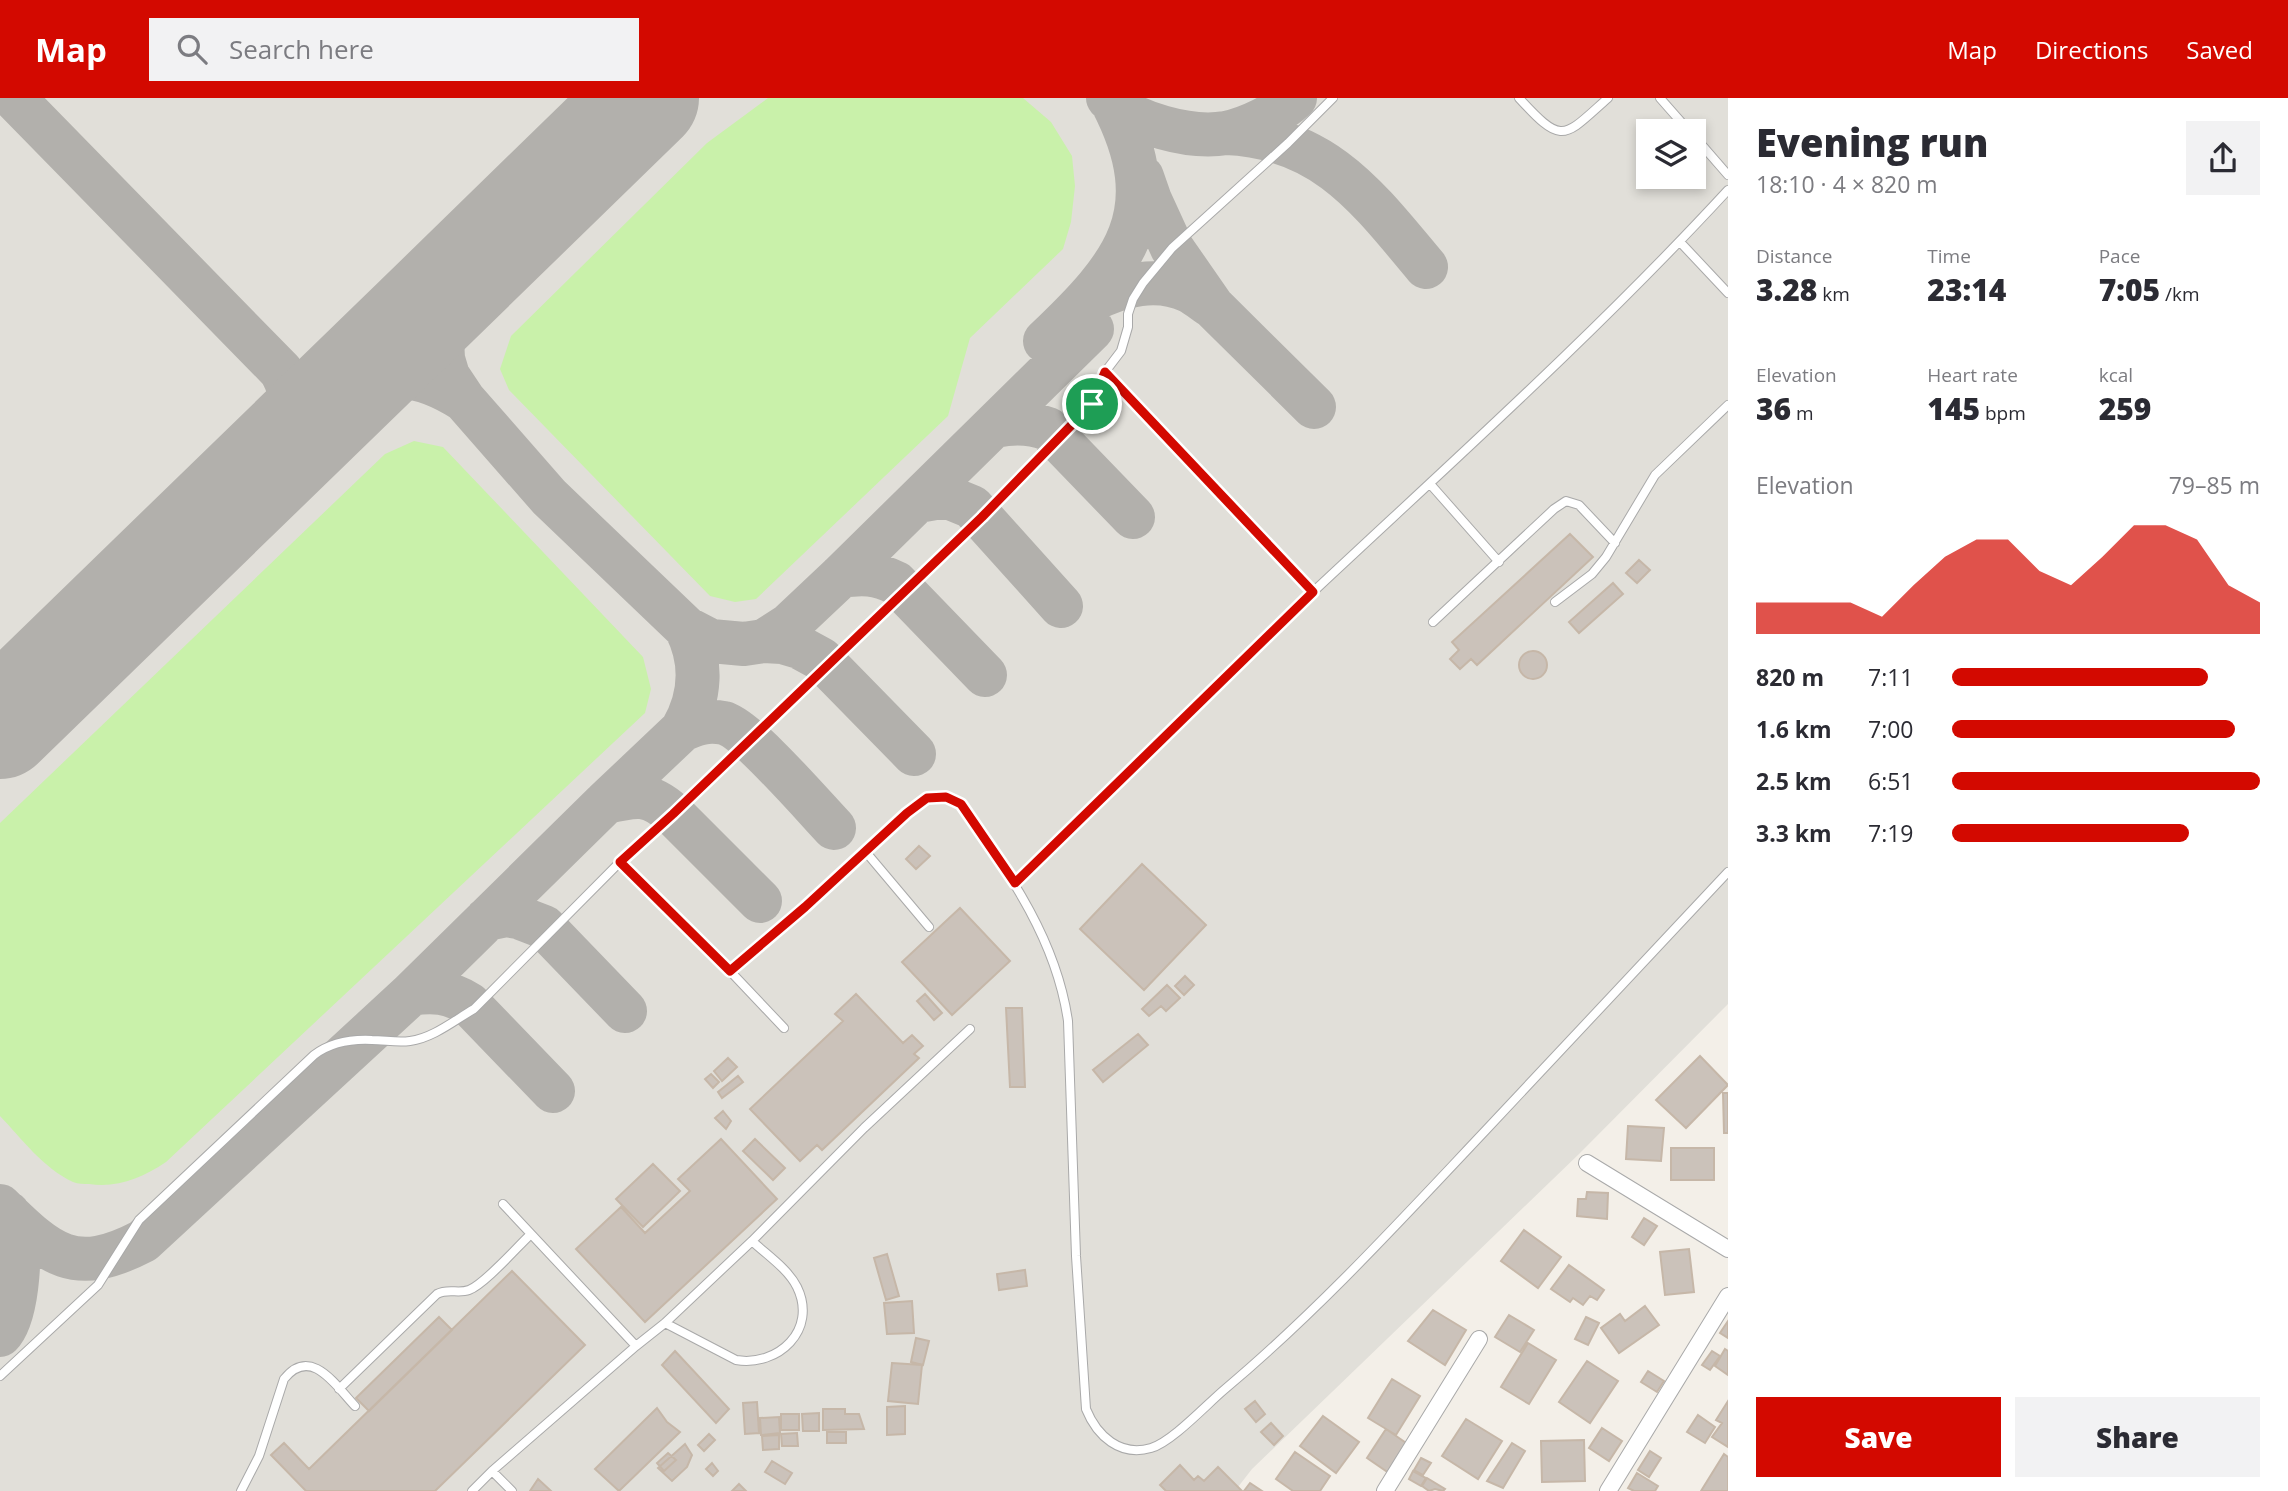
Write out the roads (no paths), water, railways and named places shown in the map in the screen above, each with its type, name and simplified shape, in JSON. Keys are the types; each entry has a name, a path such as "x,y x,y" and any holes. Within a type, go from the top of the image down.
{"street":[{"path":"1587,1163 1728,1249"},
{"path":"1608,1491 1728,1296"},
{"path":"1385,1491 1479,1339"}],"lane":[{"path":"0,1376 97,1285 110,1269 139,1220 324,1047 371,1040 397,1043 414,1041 474,1009 620,862 982,517 1092,404 1105,372 1114,362 1125,339 1128,314 1143,283 1172,248 1288,144 1333,98"},
{"path":"1520,98 1544,125 1562,132 1574,128 1608,98"},
{"path":"1660,98 1678,119"},
{"path":"1706,150 1728,175"},
{"path":"1015,883 1313,592 1431,485 1680,242 1728,190"},
{"path":"1680,242 1728,293"},
{"path":"1105,372 1313,592"},
{"path":"1555,602 1592,574 1615,543 1655,475 1728,405"},
{"path":"1431,485 1499,562"},
{"path":"1433,622 1554,509 1566,501 1580,505 1615,543"},
{"path":"730,971 919,803 927,798 946,797 961,804 1015,883 1052,957 1062,985 1068,1021 1076,1256 1086,1409 1094,1427 1107,1440 1124,1448 1144,1450 1163,1444 1332,1292 1728,872"},
{"path":"866,851 929,927"},
{"path":"620,862 784,1028"},
{"path":"472,1491 665,1323 752,1241 864,1128 971,1029"},
{"path":"503,1204 636,1346"},
{"path":"339,1389 437,1294 476,1287 531,1234"},
{"path":"665,1323 736,1360 746,1362 766,1359 784,1349 791,1342 800,1324 800,1294 790,1276 752,1241"},
{"path":"241,1491 259,1456 284,1379 289,1373 296,1368 312,1366 319,1369 355,1406"},
{"path":"492,1471 512,1491"}]}
